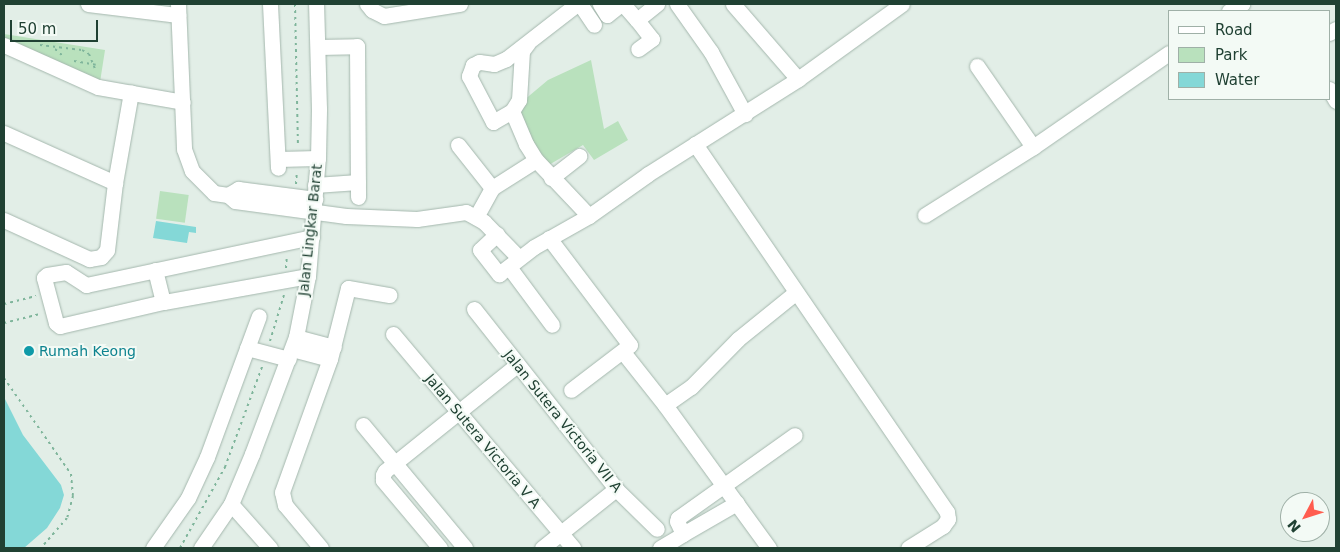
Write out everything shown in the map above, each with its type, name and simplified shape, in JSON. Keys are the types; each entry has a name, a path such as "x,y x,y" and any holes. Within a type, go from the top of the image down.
{"street":[{"path":"88,4 178,10 184,149 192,171 214,193 228,195 238,189 315,198 358,190 357,46 318,47"},
{"path":"270,4 278,164 318,158"},
{"name":"Jalan Lingkar Barat","path":"201,548 231,504 292,348 308,276 318,158 316,4"},
{"path":"367,4 372,10 384,16 460,4"},
{"path":"600,4 607,15 622,4 652,39 638,49"},
{"path":"636,20 657,4"},
{"path":"677,4 711,52 745,114"},
{"path":"738,4 798,78"},
{"path":"497,234 480,250 499,274 549,238 588,216 695,144 745,114 902,4"},
{"path":"1231,10 1242,4"},
{"path":"528,43 522,51 519,100 512,111 493,122 469,76 473,65 479,62 489,64 500,62 583,5 594,25"},
{"path":"4,45 98,87 183,102"},
{"path":"925,215 1033,147 1168,54"},
{"path":"977,66 1033,147"},
{"path":"4,220 89,259 101,257 107,250 115,183 131,92"},
{"path":"512,111 526,144 536,160 588,216"},
{"path":"4,133 115,183"},
{"path":"695,144 795,294 928,481 947,512 948,520 943,526 908,548"},
{"path":"458,145 492,188"},
{"path":"551,178 579,156"},
{"path":"476,217 492,188 536,160"},
{"path":"315,198 346,216 417,219 466,212 476,217 497,234 552,325"},
{"path":"308,276 163,302 60,326 56,323 52,311 44,278 47,275 66,272 86,286 312,237"},
{"path":"549,238 630,345 571,390"},
{"path":"155,270 163,302"},
{"path":"321,548 285,505 282,492 332,353 348,288 389,295"},
{"path":"665,405 691,387 738,339 795,294"},
{"name":"Jalan Sutera Victoria VII A","path":"474,310 616,489 656,529"},
{"path":"153,548 188,498 207,457 259,316"},
{"name":"Jalan Sutera Victoria V A","path":"393,334 573,548"},
{"path":"247,348 292,348 332,353"},
{"path":"623,352 665,405 769,548"},
{"path":"440,548 382,480 385,471 517,365"},
{"path":"363,425 465,548"},
{"path":"683,534 677,521 678,518 796,435"},
{"path":"542,548 616,489"},
{"path":"660,548 737,503"},
{"path":"231,504 270,548"}],"path":[{"path":"28,56 37,45 82,50 89,54 96,65 98,87"},
{"path":"54,48 64,57"},
{"path":"70,60 96,65"},
{"path":"4,304 48,293"},
{"path":"4,324 52,311"},
{"path":"4,378 71,474 73,496 67,518 41,548"}],"green space":[{"path":"4,34 105,50 100,82 4,38"},
{"path":"591,60 604,129 618,121 628,140 594,160 583,145 547,166 534,148 517,106 548,80"},
{"path":"160,191 189,195 185,223 156,219"}],"water":[{"path":"156,221 196,227 196,233 189,232 187,243 153,238"},
{"path":"4,397 23,435 61,485 64,495 60,508 47,528 24,548 4,548"}],"place":[{"name":"Rumah Keong","path":"29,351"}]}
